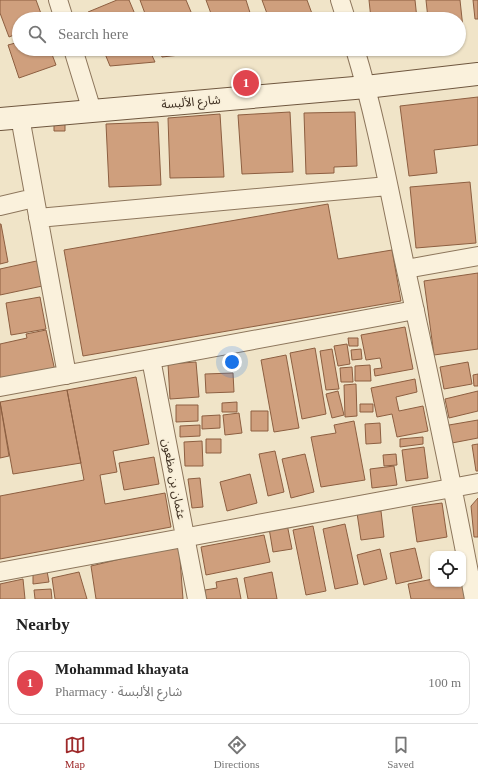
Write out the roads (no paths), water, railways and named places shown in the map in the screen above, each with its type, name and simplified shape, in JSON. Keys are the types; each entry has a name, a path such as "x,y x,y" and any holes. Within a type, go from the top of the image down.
{"main road":[{"name":"شارع الألبسة","path":"10,118 366,87 478,74"}],"street":[{"path":"58,0 62,12"},
{"path":"340,0 344,12"},
{"path":"75,56 92,111"},
{"path":"357,56 366,87 415,310 453,488 474,599"},
{"path":"10,118 34,198 67,375"},
{"path":"38,218 388,186"},
{"path":"0,206 34,198"},
{"path":"406,269 478,256"},
{"path":"0,387 415,310"},
{"name":"عثمان بن مظعون","path":"151,359 197,599"},
{"path":"0,572 478,483"}],"place":[{"name":"Mohammad khayata","path":"246,83"}]}
